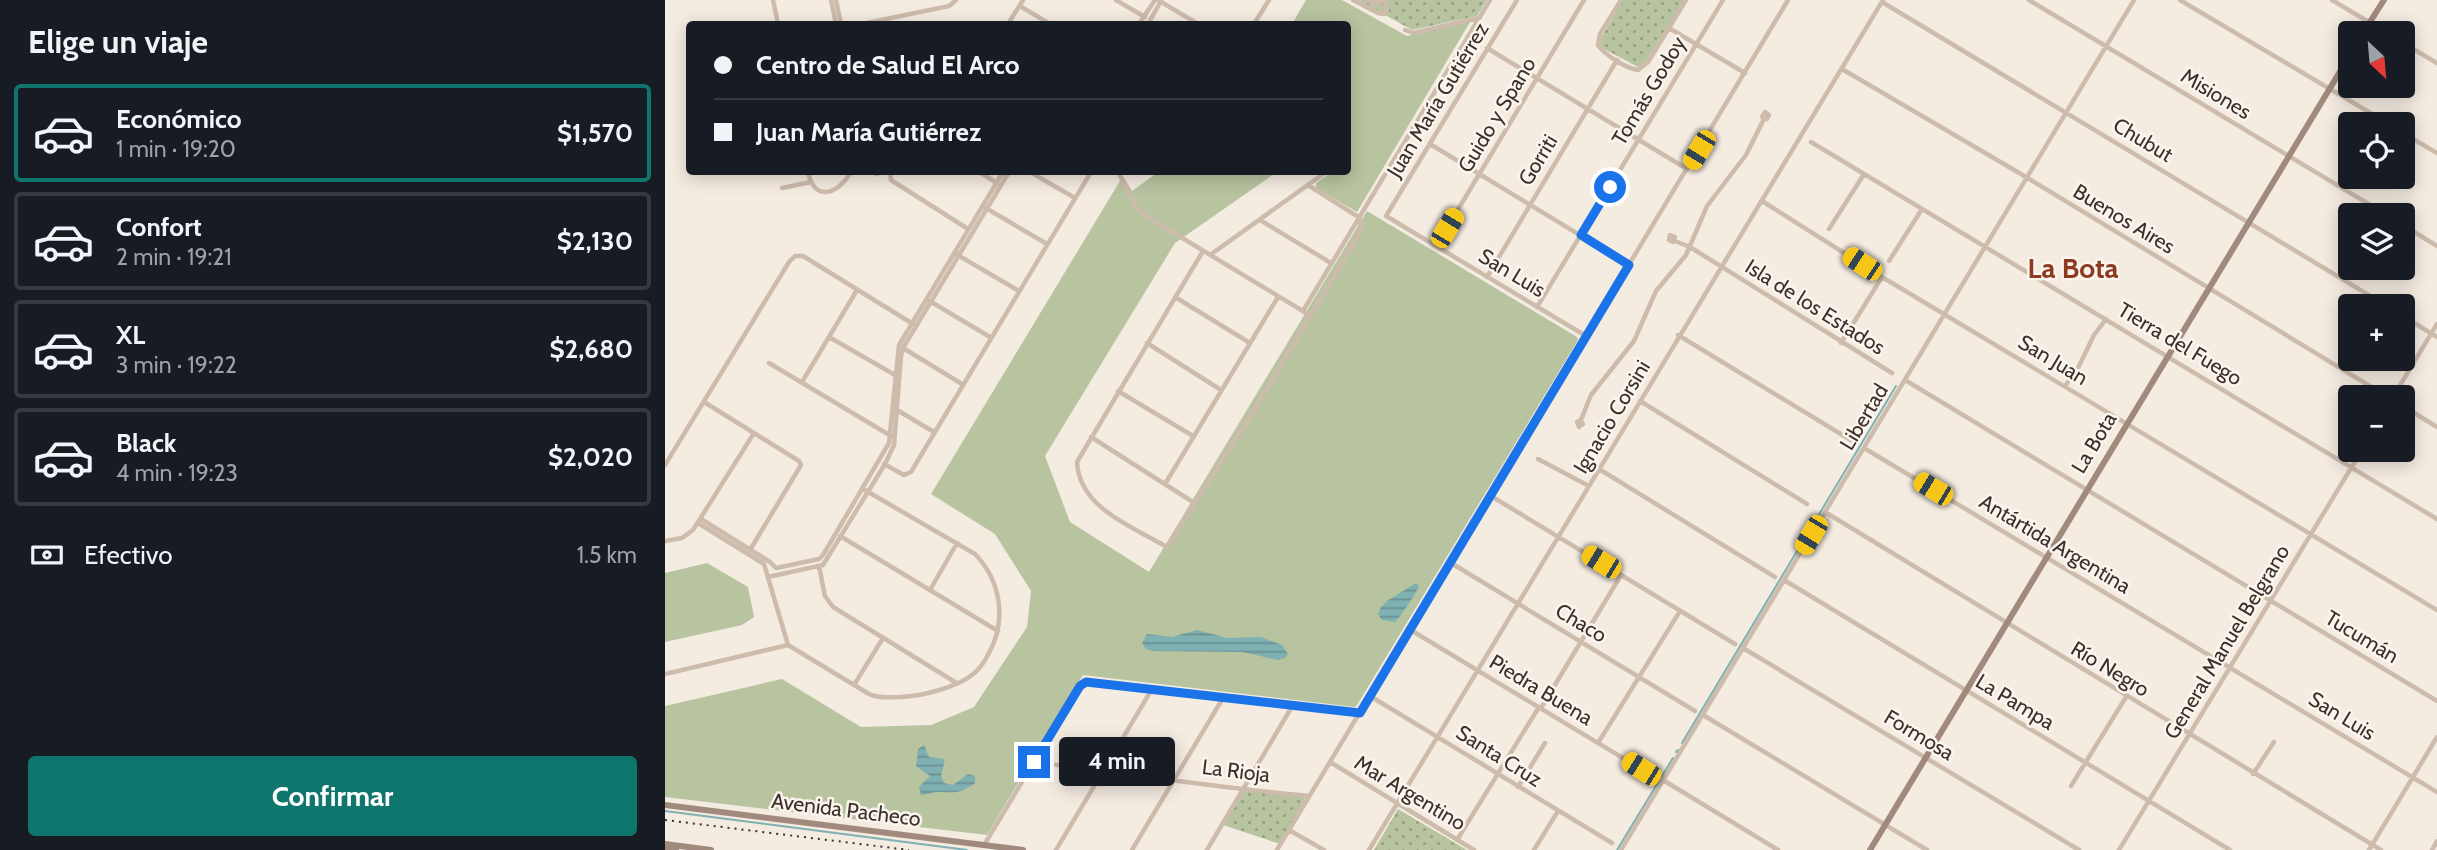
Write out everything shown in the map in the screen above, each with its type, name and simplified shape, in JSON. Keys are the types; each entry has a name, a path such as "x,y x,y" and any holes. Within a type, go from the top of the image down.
{"street":[{"path":"773,0 777,21"},
{"path":"831,0 835,21"},
{"path":"836,0 840,21"},
{"path":"876,21 949,6 957,0"},
{"path":"1010,21 1023,0"},
{"path":"1116,0 1145,17"},
{"path":"1142,21 1159,0"},
{"path":"1149,21 1159,0"},
{"path":"1159,0 1193,21"},
{"path":"1353,0 1378,13 1386,13 1387,6 1384,3 1380,1 1374,4 1366,0"},
{"path":"1303,311 1490,0"},
{"name":"Juan María Gutiérrez","path":"1386,216 1517,0"},
{"name":"Guido y Spano","path":"1436,246 1584,0"},
{"path":"1621,0 1597,41 1602,51 1632,69 1643,68 1686,0"},
{"name":"Tomás Godoy","path":"1538,307 1723,0"},
{"path":"1277,850 1789,0"},
{"name":"Misiones","path":"2029,0 2368,203"},
{"name":"Libertad","path":"1623,849 2134,0"},
{"path":"2180,0 2369,112"},
{"path":"2332,0 2367,21"},
{"path":"2371,21 2384,0"},
{"path":"1256,21 1267,1"},
{"name":"Ignacio Corsini","path":"1369,850 1678,335 1883,1"},
{"name":"Chubut","path":"1883,1 2367,294"},
{"path":"1020,6 1045,21"},
{"path":"1405,30 1413,33 1480,17"},
{"path":"1669,27 1745,73"},
{"path":"1487,48 1687,169"},
{"path":"2415,50 2437,64"},
{"name":"Gorriti","path":"1487,277 1617,60"},
{"name":"Buenos Aires","path":"1842,69 2371,385"},
{"name":"La Bota","path":"1870,850 2338,75"},
{"path":"1581,420 1591,395 1639,333 1656,290 1690,247 1710,201 1747,155 1764,119"},
{"path":"2415,140 2437,153"},
{"name":"Tierra del Fuego","path":"1811,142 2437,519"},
{"path":"1430,144 1629,265"},
{"path":"1829,229 1864,174"},
{"path":"809,175 818,189 831,192 843,184 849,175"},
{"path":"890,175 891,180 970,231"},
{"path":"984,175 999,183"},
{"path":"999,183 1002,175"},
{"path":"882,463 891,436 895,374 901,347 984,207 1006,175"},
{"path":"1035,175 1075,198"},
{"path":"882,463 907,475 1089,175"},
{"path":"1120,175 1140,212 1311,316"},
{"path":"1210,255 1322,175"},
{"path":"782,188 811,182"},
{"path":"1203,251 1090,437 1079,456 1077,467 1088,494 1103,509 1168,547 1361,231 1359,217 1308,185"},
{"name":"San Juan","path":"1762,201 1882,277 2437,610"},
{"path":"984,207 1047,244"},
{"path":"1889,261 1921,209"},
{"name":"San Luis","path":"1386,216 1586,336"},
{"path":"1260,220 1331,263"},
{"path":"2415,232 2437,246"},
{"name":"Isla de los Estados","path":"1675,240 1892,373"},
{"path":"956,254 1019,291"},
{"path":"665,465 792,258 803,256 914,325"},
{"path":"1841,343 1882,277"},
{"path":"801,383 857,290"},
{"path":"1175,297 1250,343"},
{"path":"1165,484 1278,297"},
{"path":"929,300 990,337"},
{"path":"2065,386 2106,318"},
{"path":"2415,323 2434,335"},
{"path":"2399,385 2434,335 2437,324"},
{"path":"1678,335 1854,442"},
{"path":"829,337 895,374"},
{"path":"1147,343 1221,390"},
{"path":"901,347 962,384"},
{"path":"901,347 896,436 882,463 819,559 820,566 825,596 830,604 956,682"},
{"path":"769,363 891,436"},
{"path":"1905,380 2271,600"},
{"path":"1118,391 1193,436"},
{"path":"1640,401 1807,504"},
{"path":"703,402 800,461 801,465 749,552"},
{"path":"897,410 934,432"},
{"path":"2415,413 2437,427"},
{"path":"665,541 688,535 754,433"},
{"path":"1090,437 1196,504"},
{"name":"Antártida Argentina","path":"1864,448 2230,667"},
{"path":"1538,459 1589,486"},
{"name":"General Manuel Belgrano","path":"2119,850 2354,462"},
{"path":"1599,468 1775,577"},
{"path":"768,578 820,566 827,560 865,490"},
{"path":"767,563 768,578 784,639 788,645 874,696 927,694 972,675 992,648 998,631 998,595 992,579 975,554 865,490"},
{"path":"1491,496 1735,644"},
{"name":"Río Negro","path":"1825,512 2370,847 2381,850"},
{"path":"699,521 779,568 819,559"},
{"path":"840,536 998,631"},
{"path":"930,590 957,543"},
{"name":"Chaco","path":"1451,563 1695,711"},
{"path":"1457,840 1621,575"},
{"name":"La Pampa","path":"1784,580 2230,850"},
{"name":"Tucumán","path":"2271,600 2437,701"},
{"path":"1598,743 1679,611"},
{"name":"Piedra Buena","path":"1409,629 1655,778"},
{"path":"854,685 883,638"},
{"path":"665,674 788,645"},
{"name":"Formosa","path":"1742,648 2079,850"},
{"name":"San Luis","path":"2230,667 2437,792"},
{"path":"984,845 1080,686 1086,682 1360,713"},
{"path":"1056,850 1152,689"},
{"name":"Santa Cruz","path":"1370,696 1612,843"},
{"path":"1132,850 1223,697"},
{"path":"2071,786 2126,697"},
{"path":"1207,850 1293,705"},
{"path":"1702,715 1927,850"},
{"path":"2370,847 2437,737"},
{"path":"2253,774 2274,742"},
{"path":"1518,787 1545,743"},
{"name":"La Rioja","path":"1034,762 1243,790 1309,796"},
{"name":"Mar Argentino","path":"1330,762 1474,850"},
{"path":"1663,780 1777,850"},
{"name":"Avenida Pacheco","path":"665,806 1023,850"},
{"path":"1534,850 1558,811"},
{"path":"1289,830 1324,850"},
{"path":"2432,850 2437,841"},
{"path":"665,846 676,850"},
{"path":"665,846 711,850"}],"green space":[{"path":"1306,0 1342,0 1407,36 1470,22 1357,212 1316,188 1316,183 1328,175 1351,175 1351,21 1294,21"},
{"path":"1358,0 1487,0 1477,16 1412,30"},
{"path":"1623,0 1684,0 1646,61 1638,67 1604,49 1600,44"},
{"path":"1154,175 1273,175 1175,243 1045,456 1070,522 1149,572 1367,211 1577,337 1578,340 1357,705 1355,707 1083,675 987,835 665,797 665,706 782,679 861,727 931,725 974,707 1027,627 1031,591 995,534 931,494 1123,176 1132,191"},
{"path":"707,563 748,587 754,617 742,625 665,642 665,573"},
{"path":"1243,791 1306,797 1280,844 1223,825"},
{"path":"1398,809 1467,850 1374,850"}],"water":[{"path":"1416,583 1419,586 1417,590 1395,622 1382,620 1378,614 1381,607"},
{"path":"1197,630 1227,638 1261,637 1282,645 1288,654 1278,660 1243,652 1153,651 1146,649 1142,643 1147,634 1172,637"},
{"path":"924,745 929,757 945,759 941,776 944,783 953,785 968,774 975,776 975,783 957,792 921,795 919,787 930,776 916,766 918,749"}],"waterway":[{"path":"1682,743 1896,386"},
{"path":"1617,850 1673,758"},
{"path":"665,811 967,850"}],"railway":[{"path":"665,820 909,850"}],"district":[{"name":"La Bota","path":"2073,268"}],"route":[{"path":"1034,762 1080,686 1086,682 1360,713 1629,265 1581,235 1610,187"}]}
